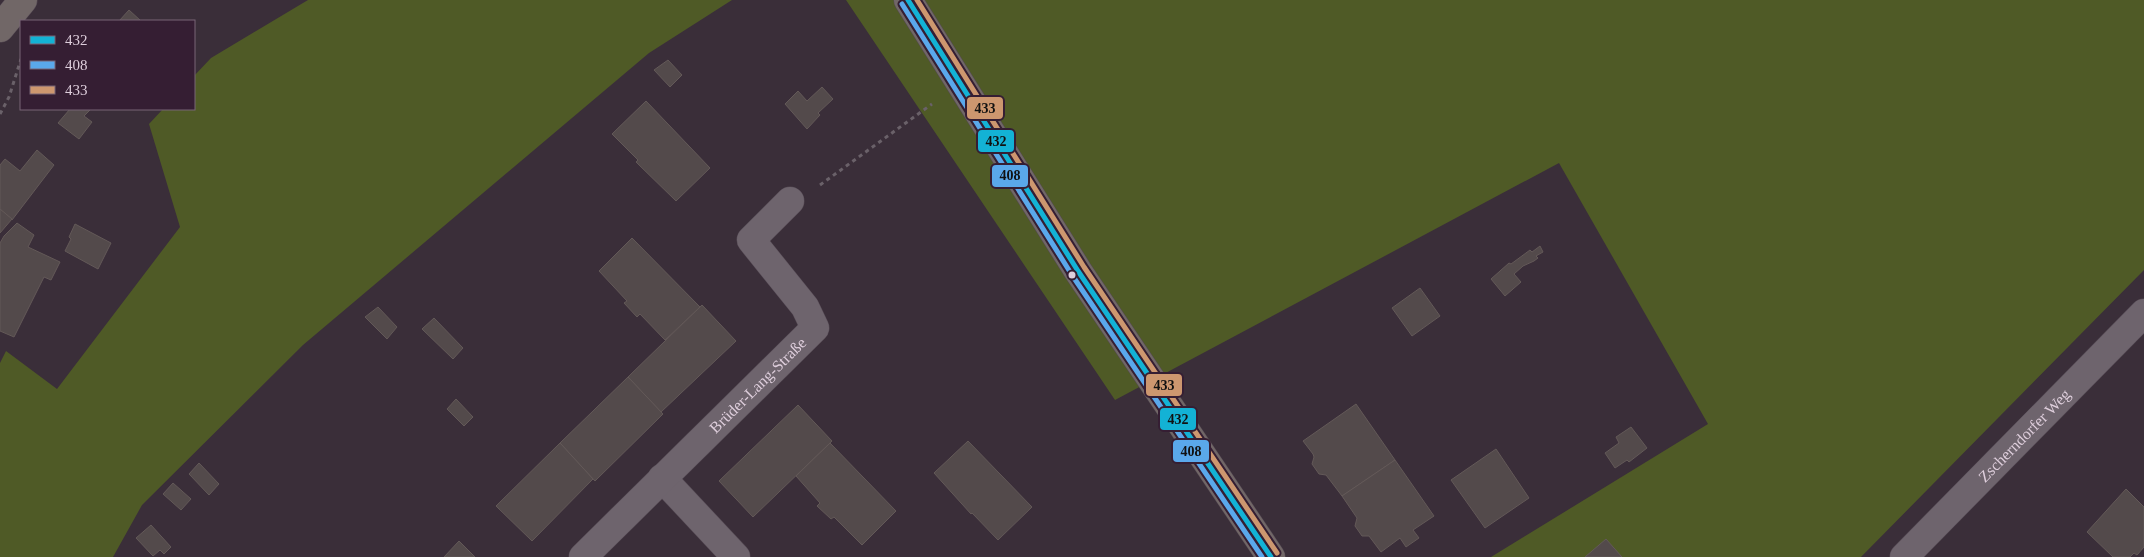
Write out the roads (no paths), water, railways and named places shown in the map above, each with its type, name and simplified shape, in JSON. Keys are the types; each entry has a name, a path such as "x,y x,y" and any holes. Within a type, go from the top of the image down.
{"main road":[{"path":"0,28 23,0"},
{"path":"908,0 1078,271 1272,557"}],"street":[{"name":"Brüder-Lang-Straße","path":"583,557 815,328 805,307 752,240 790,201"},
{"name":"Zscherndorfer Weg","path":"1904,557 2036,421 2144,314"},
{"path":"662,478 736,557"}]}
